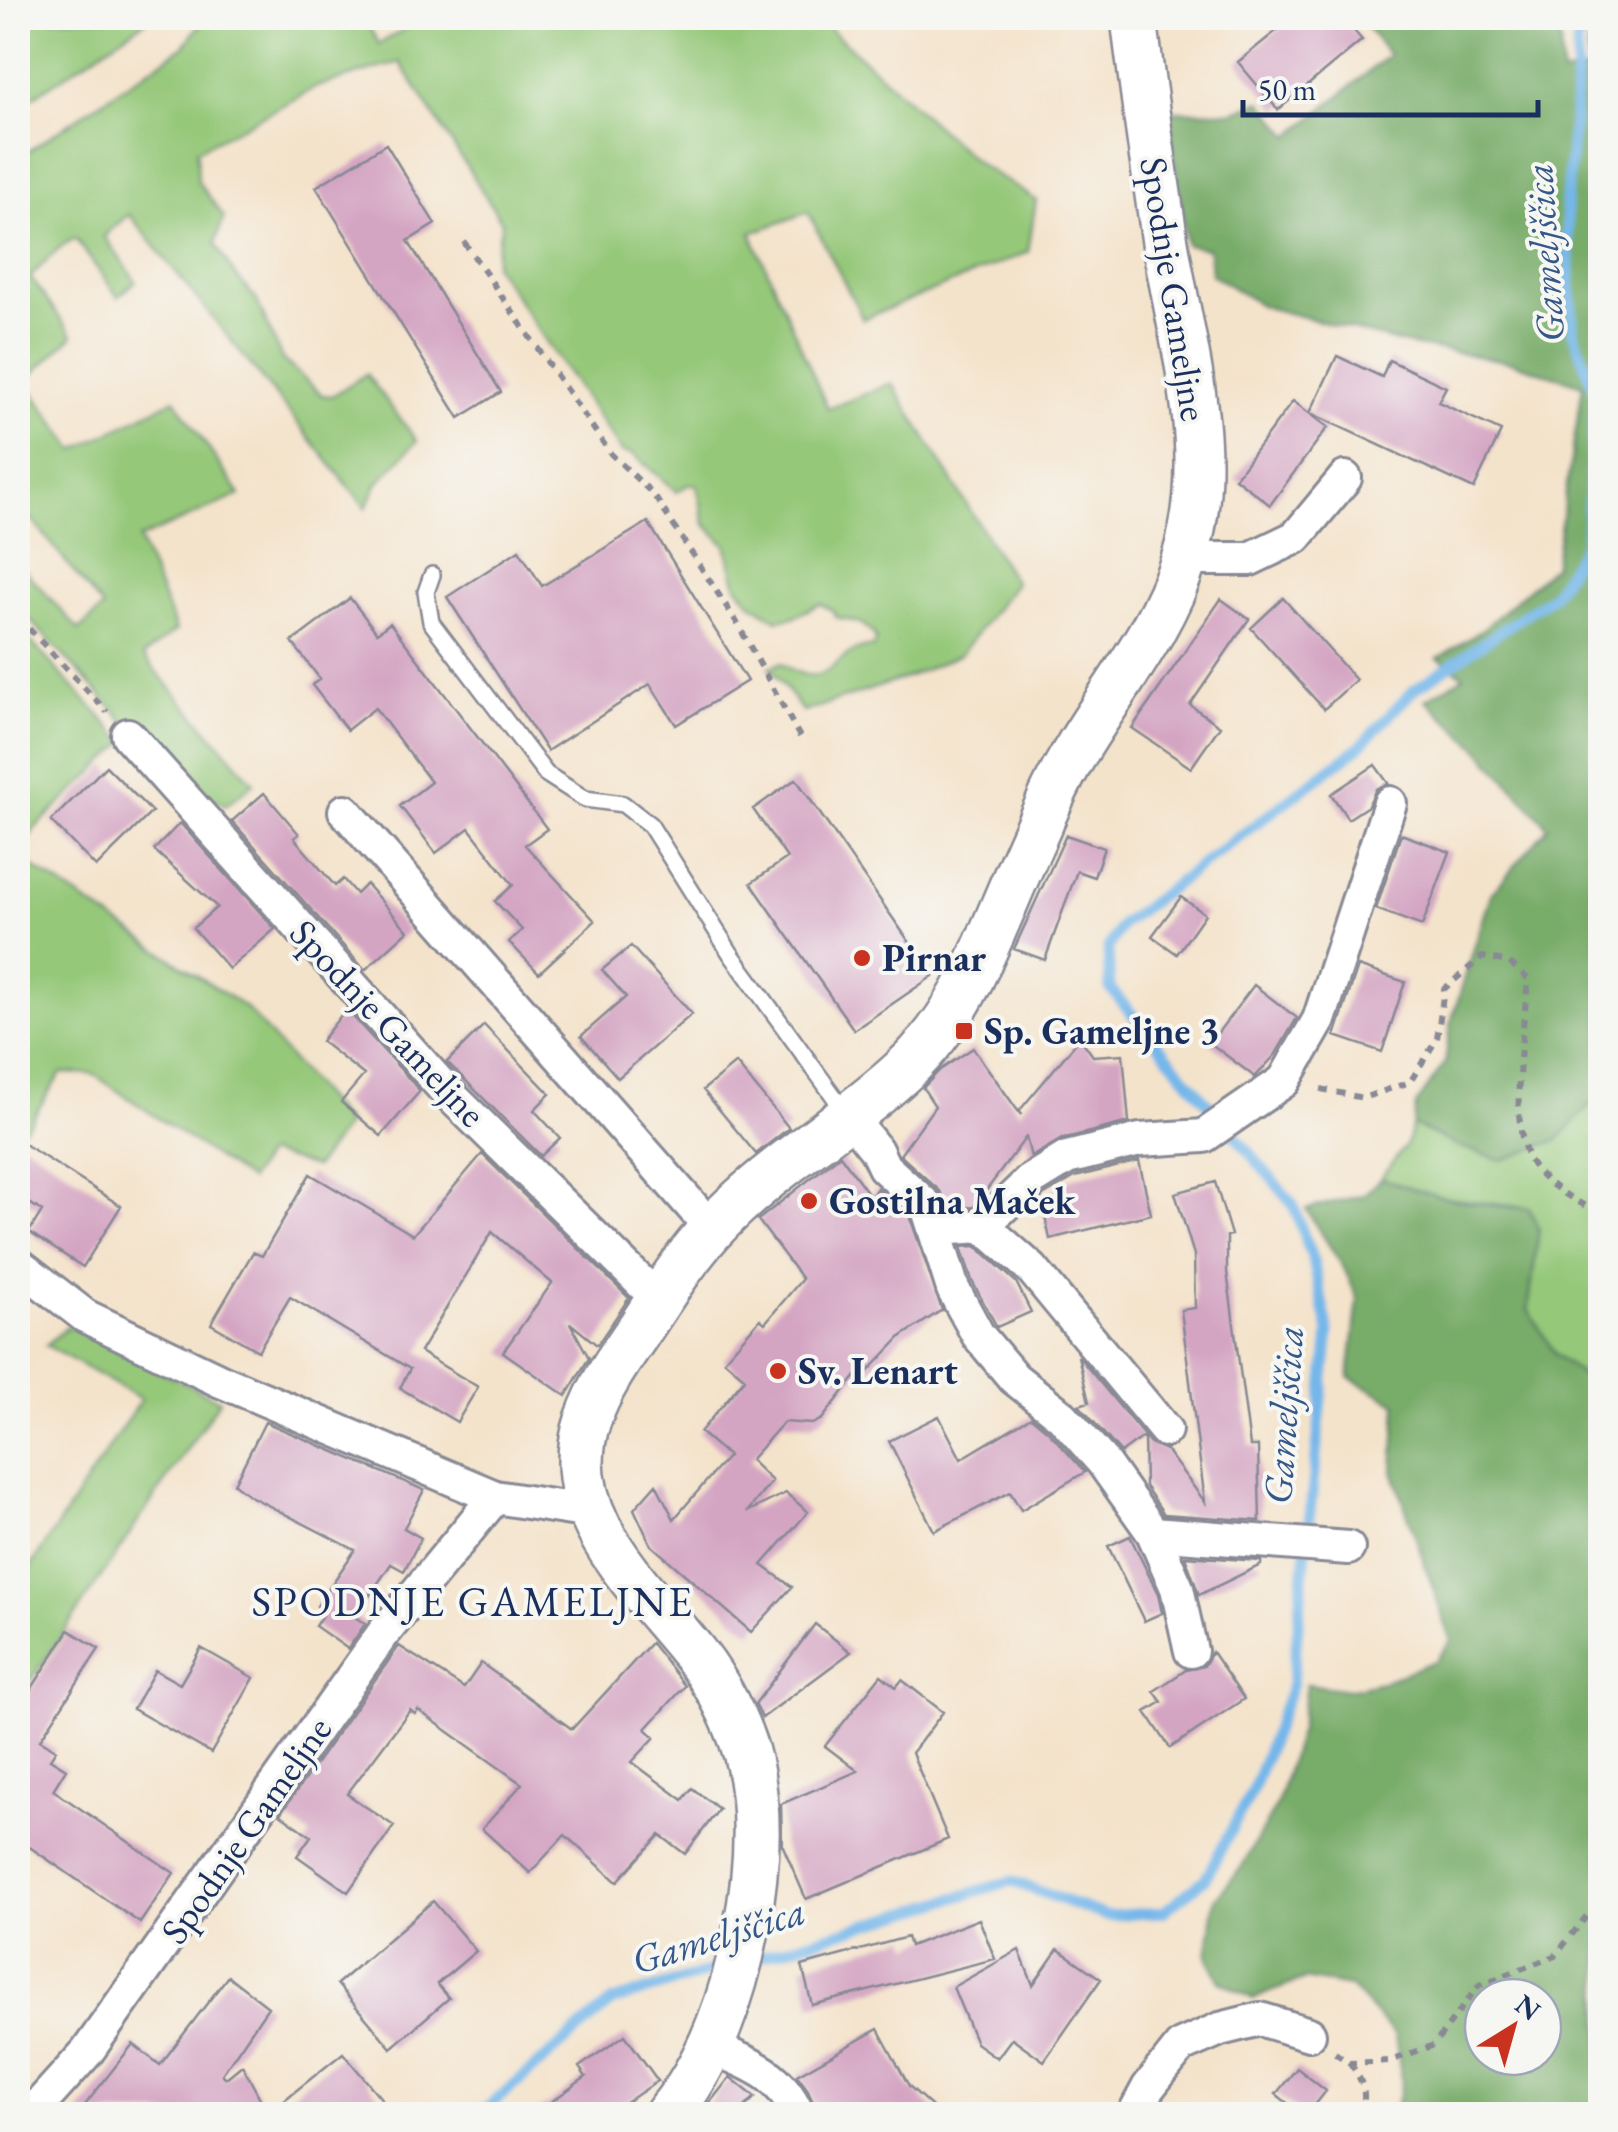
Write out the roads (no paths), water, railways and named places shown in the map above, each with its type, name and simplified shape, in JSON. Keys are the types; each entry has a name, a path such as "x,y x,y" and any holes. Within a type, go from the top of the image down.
{"street":[{"name":"Spodnje Gameljne","path":"668,2114 689,2089 716,2028 741,1954 752,1896 755,1796 745,1748 724,1700 700,1660 621,1564 590,1512 582,1484 586,1423 608,1375 712,1229 903,1071 940,1032 974,977 1065,768 1158,619 1185,560 1198,494 1199,448 1134,18"},
{"path":"1185,560 1250,558 1296,537 1344,478"},
{"name":"Spodnje Gameljne","path":"128,735 448,1093 659,1300"},
{"path":"937,1229 983,1226 1031,1180 1067,1158 1140,1140 1204,1136 1284,1080 1318,1020 1390,803"},
{"path":"344,811 712,1229"},
{"path":"849,1116 876,1150 884,1168 927,1206 953,1289 978,1335 1014,1378 1062,1416 1102,1461 1153,1532 1177,1588 1190,1650"},
{"path":"983,1226 1032,1269 1165,1430"},
{"path":"18,1264 85,1316 222,1381 495,1497 590,1512"},
{"name":"Spodnje Gameljne","path":"31,2114 87,2052 382,1634 495,1497"},
{"path":"1153,1532 1338,1547"},
{"path":"1134,2114 1148,2088 1181,2046 1220,2029 1260,2019 1309,2034"},
{"path":"716,2028 789,2094 798,2114"}],"lane":[{"path":"432,575 426,592 432,622 546,774 584,799 623,804 650,826 732,954 849,1116"}],"waterway":[{"name":"Gameljščica","path":"751,1959 1011,1881 1106,1916 1163,1912 1205,1879 1252,1791 1292,1684 1329,1332 1313,1261 1293,1204 1110,988 1108,948 1122,924 1358,748 1414,690 1552,596 1586,543 1596,394 1573,332 1566,201 1578,18"},
{"name":"Gameljščica","path":"480,2114 613,2001 728,1966"}],"place":[{"name":"Pirnar","path":"862,958"},
{"name":"Sp. Gameljne 3","path":"964,1031"},
{"name":"Gostilna Maček","path":"809,1201"},
{"name":"Sv. Lenart","path":"778,1371"}],"district":[{"name":"SPODNJE GAMELJNE","path":"473,1601"}]}
